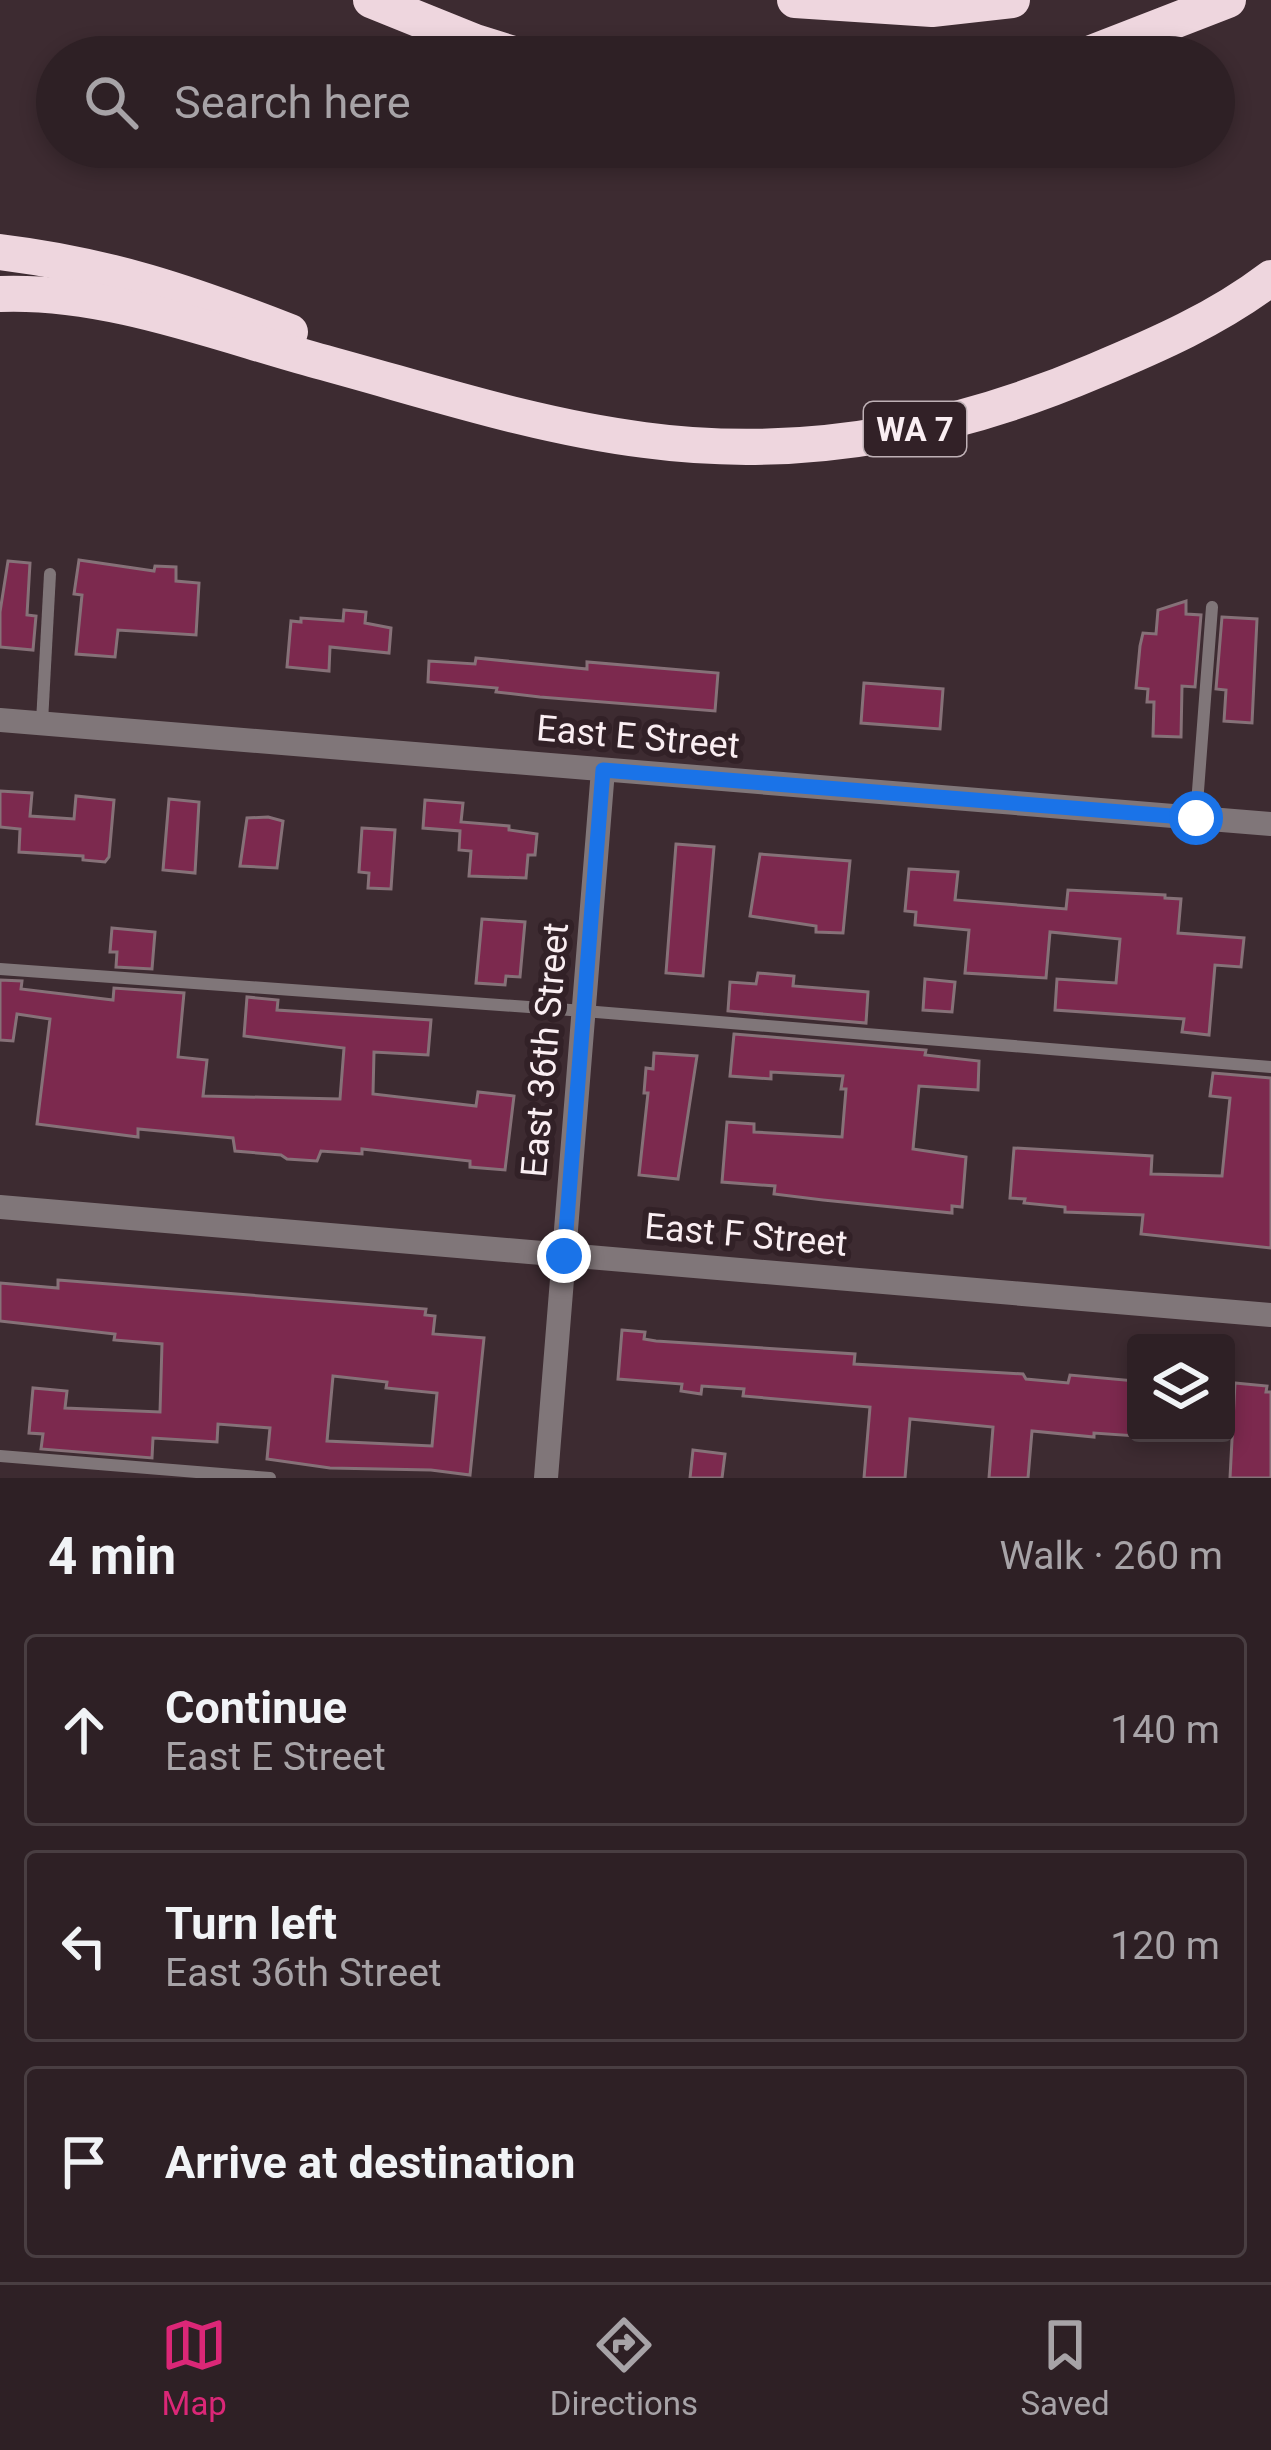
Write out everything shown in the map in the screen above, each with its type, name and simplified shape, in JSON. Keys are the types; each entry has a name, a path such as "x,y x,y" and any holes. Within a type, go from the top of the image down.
{"highway":[{"path":"371,0 460,36"},
{"path":"795,0 932,9 1012,0"},
{"path":"1136,36 1228,0"},
{"name":"WA 7","path":"0,252 67,260 155,281 530,419 641,440 739,448 800,448 874,437 1056,388 1183,334 1271,278"},
{"path":"0,294 92,300 530,419"}],"street":[{"name":"East E Street","path":"0,720 1271,824"},
{"name":"East 36th Street","path":"546,1478 603,770"},
{"name":"East F Street","path":"0,1207 1271,1316"}],"lane":[{"path":"42,723 50,574"},
{"path":"1196,818 1212,607"},
{"path":"0,969 1271,1067"},
{"path":"0,1456 270,1478"}],"building":[{"path":"79,560 154,571 155,566 176,567 176,581 199,583 196,635 118,630 115,657 76,654 82,595 74,594"},
{"path":"8,561 30,563 27,615 36,616 33,650 0,647"},
{"path":"1186,601 1186,614 1201,615 1195,687 1182,686 1181,737 1153,736 1154,702 1147,702 1148,689 1136,688 1143,633 1156,634 1158,610"},
{"path":"344,610 366,612 365,623 391,628 389,653 330,647 329,671 287,667 291,621 343,621"},
{"path":"1222,617 1257,619 1252,723 1224,721 1226,690 1216,689"},
{"path":"476,658 587,669 587,662 718,673 715,711 540,697 428,682 429,661 475,664"},
{"path":"864,683 943,689 940,729 861,723"},
{"path":"0,791 32,793 30,816 74,819 76,796 114,800 109,857 105,862 19,852 20,829 0,827"},
{"path":"169,799 199,802 195,873 163,870"},
{"path":"425,800 463,803 461,822 537,834 535,855 528,855 526,878 469,876 471,851 459,850 460,831 423,828"},
{"path":"247,818 283,821 277,868 240,866"},
{"path":"362,828 395,830 391,889 368,888 369,873 359,872"},
{"path":"676,844 714,847 703,976 666,973"},
{"path":"760,854 850,861 843,933 816,932 816,926 750,916"},
{"path":"909,869 958,872 955,900 1066,909 1068,890 1181,899 1178,933 1244,938 1241,967 1215,965 1209,1035 1182,1032 1184,1019 1055,1010 1057,979 1116,983 1120,939 1050,932 1046,978 965,973 969,930 915,925 916,912 905,911"},
{"path":"482,919 525,922 520,977 506,976 505,985 476,983"},
{"path":"112,928 155,932 152,969 116,967 117,952 110,952"},
{"path":"758,973 794,976 793,986 868,992 866,1023 728,1011 730,982 756,984"},
{"path":"925,979 955,982 952,1012 923,1010"},
{"path":"0,980 22,981 21,989 113,1000 114,988 184,993 178,1057 207,1060 203,1096 340,1099 344,1048 244,1036 247,997 278,1000 277,1010 431,1020 428,1055 374,1052 373,1094 476,1106 478,1092 514,1096 505,1170 470,1167 470,1161 362,1149 362,1154 321,1151 317,1161 287,1159 235,1151 233,1138 138,1129 138,1137 37,1124 50,1019 17,1014 13,1041 0,1040"},
{"path":"734,1034 926,1050 925,1055 979,1061 978,1090 919,1086 913,1149 966,1157 962,1207 952,1206 952,1213 823,1200 774,1194 775,1186 722,1182 727,1122 754,1124 754,1132 842,1137 846,1089 841,1089 843,1076 771,1072 771,1079 730,1076"},
{"path":"654,1053 697,1056 678,1179 639,1175 648,1093 644,1093 646,1068 653,1069"},
{"path":"1213,1073 1271,1078 1271,1248 1141,1234 1143,1215 1065,1212 1065,1207 1010,1198 1014,1148 1152,1156 1151,1174 1222,1176 1230,1098 1210,1096"},
{"path":"58,1280 426,1309 425,1315 435,1316 433,1334 484,1338 470,1475 330,1468 267,1459 270,1428 218,1424 217,1442 153,1438 152,1458 41,1449 43,1434 29,1433 33,1388 67,1391 65,1408 160,1412 162,1344 0,1321 0,1283 58,1288","holes":["333,1376 387,1382 386,1388 437,1393 432,1446 327,1441"]},
{"path":"622,1330 645,1332 644,1339 656,1341 855,1354 854,1364 1023,1374 1026,1379 1068,1383 1070,1375 1127,1380 1127,1435 1032,1431 1028,1478 989,1478 993,1427 910,1419 905,1478 864,1478 870,1407 743,1396 744,1389 702,1386 701,1394 681,1391 682,1384 618,1379"},
{"path":"1235,1383 1267,1386 1266,1392 1271,1392 1271,1478 1230,1478"},
{"path":"693,1450 725,1454 722,1478 690,1478"}],"route":[{"path":"564,1256 603,770 1196,818"}]}
